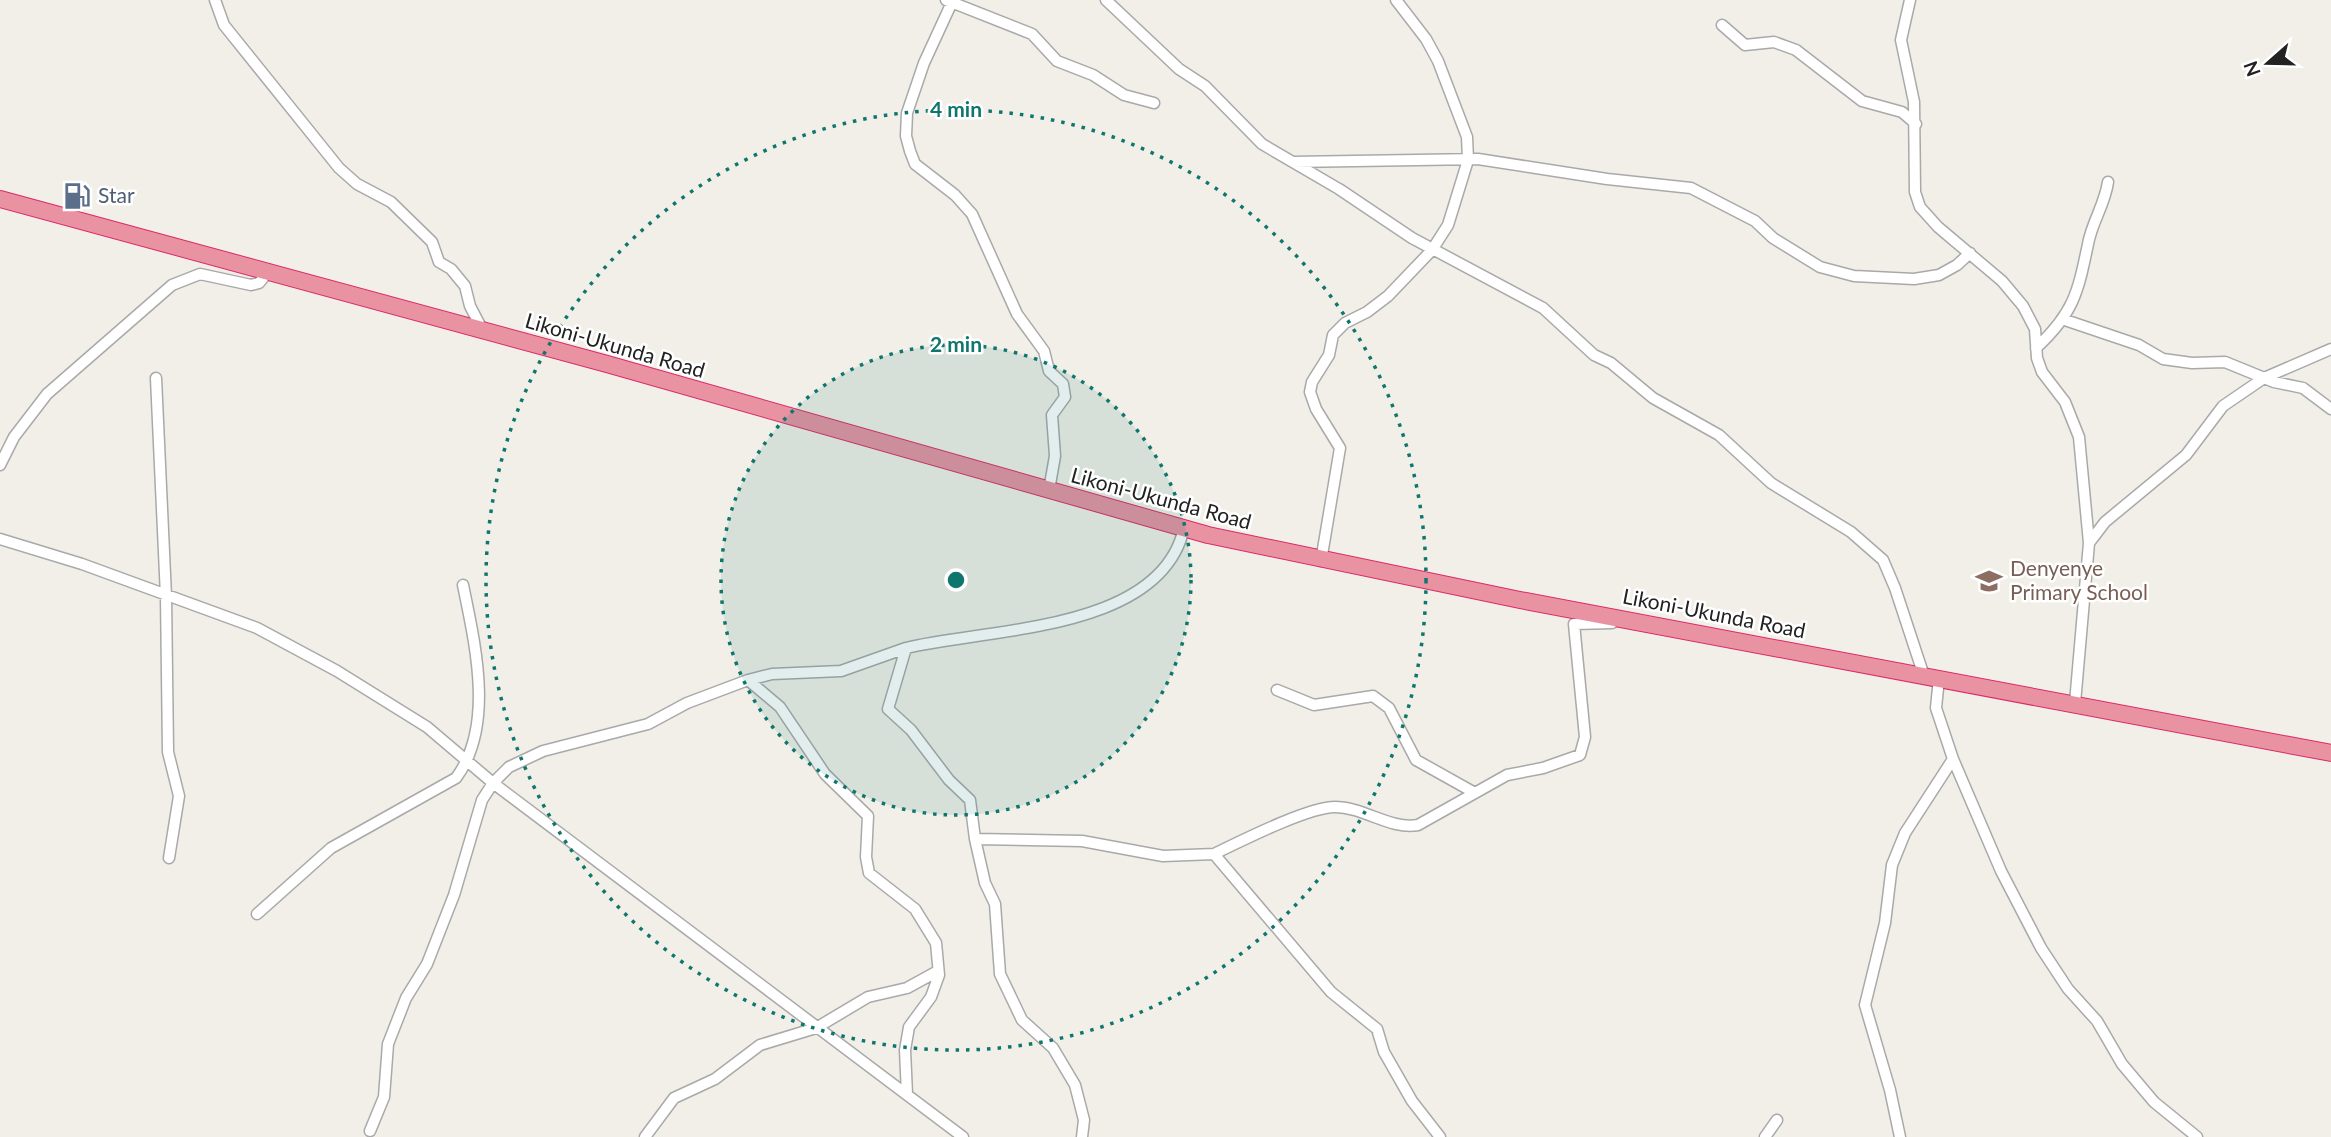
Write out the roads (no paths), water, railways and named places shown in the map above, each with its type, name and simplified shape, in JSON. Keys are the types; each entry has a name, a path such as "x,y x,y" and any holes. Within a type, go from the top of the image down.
{"highway":[{"name":"Likoni-Ukunda Road","path":"0,200 483,331 1184,528 1321,561 2331,753"}],"street":[{"path":"215,0 224,25 339,168 363,188 391,202 432,242 439,262 451,269 465,286 470,306 483,331"},
{"path":"1107,0 1179,69 1205,86 1262,144 1432,250 1543,308 1594,355 1611,363 1654,398 1719,435 1772,483 1851,532 1883,560 1931,677 1936,708 1953,759 2001,871 2041,948 2068,989 2097,1021 2122,1064 2154,1102 2197,1137"},
{"path":"1321,561 1340,448 1316,409 1310,392 1312,382 1329,355 1333,335 1345,323 1367,312 1388,296 1432,250 1448,225 1468,160 1467,137 1438,61 1426,38 1396,0"},
{"path":"1910,0 1901,40 1916,124 1915,192 1920,207 1938,227 2002,281 2023,306 2035,329 2042,372 2065,402 2079,437 2089,543 2076,703"},
{"path":"1049,490 1055,456 1052,415 1065,397 1063,384 1049,370 1044,351 1017,314 972,214 955,195 915,164 906,136 907,113 950,1 1032,34 1057,61 1093,75 1124,95 1154,103"},
{"path":"1722,25 1745,45 1774,42 1796,50 1835,77 1862,102 1902,112 1916,124"},
{"path":"1293,162 1468,160 1691,188 1755,220 1773,238 1820,267 1877,280 1939,275 1957,265 1969,253"},
{"path":"2036,348 2062,319 2080,287 2088,243 2108,182"},
{"path":"0,466 14,437 47,394 172,285 200,274 251,285 259,283 268,272"},
{"path":"2062,319 2139,345 2163,359 2192,363 2225,362 2264,378 2303,388 2331,410"},
{"path":"2089,543 2105,522 2186,454 2223,406 2264,378 2331,349"},
{"path":"156,378 166,596 168,752 179,796 169,858"},
{"path":"370,1131 384,1097 388,1044 406,998 427,964 454,895 482,800 492,783 509,767 543,751 648,724 687,703 748,680 772,674 841,671 940,639 1016,630 1118,603 1163,571 1174,556 1184,528"},
{"path":"0,539 82,564 257,628 337,671 427,727 492,783 963,1137"},
{"path":"257,914 331,848 456,778 469,761 478,712 475,648 463,585"},
{"path":"975,839 1082,841 1163,856 1214,854 1312,812 1335,807 1405,827 1418,825 1507,775 1543,768 1580,755 1585,737 1574,624 1646,622"},
{"path":"906,648 888,709 911,730 949,780 970,800 985,883 995,904 1000,974 1022,1020 1052,1048 1075,1085 1084,1120 1082,1137"},
{"path":"748,680 780,707 825,775 867,816 866,857 869,873 915,909 936,943 939,971 931,997 909,1027 905,1050 907,1094"},
{"path":"1277,690 1314,705 1373,696 1389,708 1416,760 1475,793"},
{"path":"1900,1137 1890,1090 1865,1004 1885,923 1892,865 1905,833 1953,759"},
{"path":"1214,854 1331,992 1377,1029 1384,1052 1412,1101 1440,1137"},
{"path":"645,1137 674,1098 715,1079 760,1045 816,1028 868,997 907,988 939,971"},
{"path":"1765,1137 1776,1121"}],"place":[{"name":"Star","path":"77,196"},
{"name":"Denyenye Primary School","path":"1989,581"}]}
